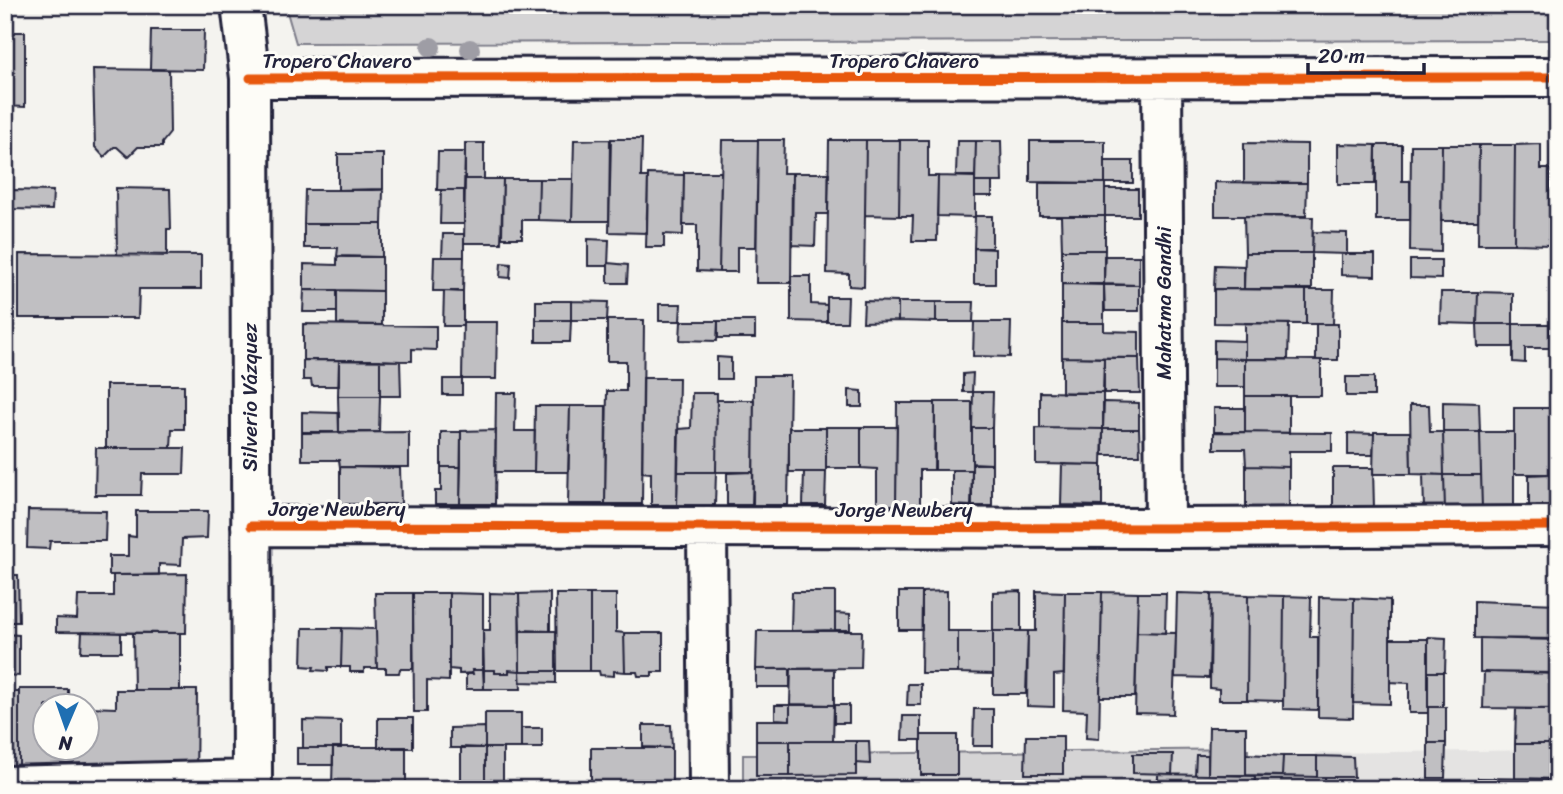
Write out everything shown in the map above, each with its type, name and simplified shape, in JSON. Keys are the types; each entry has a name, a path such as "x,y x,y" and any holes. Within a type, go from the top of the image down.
{"street":[{"name":"Silverio Vázquez","path":"242,5 250,78 252,784"},
{"name":"Tropero Chavero","path":"250,78 1558,77"},
{"name":"Mahatma Gandhi","path":"1162,78 1166,528"},
{"name":"Jorge Newbery","path":"251,526 1558,526"},
{"path":"707,527 709,789"},
{"path":"5,786 252,784"}],"shaded area":[{"path":"285,5 1558,5 1558,40 296,43"},
{"path":"1248,749 1248,789 743,789 743,755"},
{"path":"1558,750 1558,789 1315,789 1315,753"}],"building":[{"path":"151,30 204,30 203,70 150,69"},
{"path":"5,32 25,32 25,107 5,106"},
{"path":"93,69 169,70 170,133 162,147 138,147 128,157 114,147 104,157 95,147"},
{"path":"610,139 609,221 572,221 574,140"},
{"path":"611,139 642,139 641,177 648,177 647,233 609,232"},
{"path":"722,140 758,140 756,247 737,247 737,272 719,272"},
{"path":"758,140 784,140 783,173 792,173 791,283 756,283"},
{"path":"829,140 866,140 864,287 849,286 849,274 827,273"},
{"path":"866,140 900,140 899,216 865,215"},
{"path":"900,140 928,140 928,176 938,176 937,241 912,241 913,216 899,216"},
{"path":"957,141 976,141 975,176 956,176"},
{"path":"976,141 1001,141 1002,182 975,182"},
{"path":"1030,141 1105,141 1105,183 1030,182"},
{"path":"465,143 484,143 484,179 465,179"},
{"path":"1244,143 1307,144 1307,183 1244,183"},
{"path":"1338,144 1376,145 1375,184 1338,184"},
{"path":"1541,144 1541,169 1551,169 1550,245 1514,244 1515,145"},
{"path":"1376,145 1402,145 1402,181 1410,181 1410,220 1376,220"},
{"path":"1411,145 1442,145 1441,252 1410,251"},
{"path":"1442,145 1479,145 1478,221 1441,221"},
{"path":"1479,145 1515,145 1514,244 1478,244"},
{"path":"1551,145 1558,145 1558,252 1550,251"},
{"path":"438,152 465,152 464,190 437,190"},
{"path":"338,154 383,154 383,189 338,190"},
{"path":"1105,161 1133,161 1133,183 1105,183"},
{"path":"684,172 721,172 719,272 697,271 697,225 683,225"},
{"path":"793,173 829,173 828,214 816,214 815,246 792,245"},
{"path":"648,174 684,175 683,235 664,234 664,247 646,247"},
{"path":"938,176 975,177 975,217 937,216"},
{"path":"465,179 503,179 501,243 464,243"},
{"path":"503,179 539,179 538,220 522,220 522,238 502,238"},
{"path":"539,179 573,179 572,221 538,220"},
{"path":"975,182 992,182 992,196 975,196"},
{"path":"1215,182 1307,183 1306,216 1215,216"},
{"path":"1039,183 1105,183 1105,216 1039,216"},
{"path":"116,188 170,189 171,229 167,229 167,256 117,255"},
{"path":"1105,189 1138,189 1138,216 1105,216"},
{"path":"12,190 53,191 52,210 12,209"},
{"path":"305,190 383,190 382,224 304,224"},
{"path":"441,190 464,190 464,224 440,224"},
{"path":"975,216 992,216 992,248 974,248"},
{"path":"1061,216 1105,216 1105,250 1062,250"},
{"path":"1244,216 1313,217 1312,253 1245,253"},
{"path":"304,224 382,224 382,257 337,256 338,248 304,248"},
{"path":"1313,232 1347,233 1347,254 1312,253"},
{"path":"443,234 464,234 464,257 442,257"},
{"path":"588,239 609,240 608,266 588,266"},
{"path":"974,248 995,249 995,284 974,284"},
{"path":"1062,250 1105,250 1104,284 1062,284"},
{"path":"1245,253 1312,253 1312,289 1244,289"},
{"path":"19,254 201,255 201,289 139,289 138,318 19,318"},
{"path":"1341,254 1375,254 1375,276 1341,275"},
{"path":"1104,256 1139,256 1139,285 1104,284"},
{"path":"337,257 382,257 382,291 304,290 304,264 337,265"},
{"path":"434,257 464,257 463,291 433,291"},
{"path":"1410,260 1441,260 1441,279 1410,278"},
{"path":"501,263 511,264 510,278 500,277"},
{"path":"608,263 628,265 627,283 608,283"},
{"path":"1215,265 1244,266 1244,289 1214,289"},
{"path":"791,276 811,276 811,304 827,305 827,322 791,321"},
{"path":"1062,284 1104,285 1104,323 1062,323"},
{"path":"1104,285 1139,285 1139,311 1105,311"},
{"path":"1214,289 1306,290 1306,324 1214,323"},
{"path":"304,290 337,290 337,312 303,312"},
{"path":"337,290 382,291 382,325 337,324"},
{"path":"1306,290 1334,290 1333,324 1306,324"},
{"path":"444,291 463,292 463,326 443,326"},
{"path":"1441,292 1478,292 1477,324 1440,323"},
{"path":"1478,292 1513,293 1513,324 1477,324"},
{"path":"827,297 848,297 847,322 827,322"},
{"path":"536,301 571,301 571,320 536,320"},
{"path":"571,301 608,302 607,320 571,320"},
{"path":"864,301 898,302 898,321 863,322"},
{"path":"898,302 936,302 936,322 898,321"},
{"path":"936,302 974,302 973,322 936,322"},
{"path":"659,304 681,304 680,321 659,321"},
{"path":"1550,304 1558,304 1558,323 1550,324"},
{"path":"536,320 571,320 570,342 536,342"},
{"path":"607,320 644,320 642,504 605,504 607,391 626,391 626,361 607,361"},
{"path":"681,321 718,321 717,341 680,340"},
{"path":"718,321 755,321 755,338 718,338"},
{"path":"463,322 497,322 496,379 462,379"},
{"path":"974,322 1011,322 1010,357 973,356"},
{"path":"1062,323 1104,323 1104,331 1139,332 1139,358 1062,357"},
{"path":"1245,323 1289,324 1288,359 1245,359"},
{"path":"303,324 436,326 436,350 412,349 412,361 303,360"},
{"path":"1316,324 1338,324 1338,360 1316,360"},
{"path":"1477,324 1513,324 1513,347 1478,347"},
{"path":"1513,324 1550,324 1550,348 1525,348 1525,363 1513,362"},
{"path":"1214,340 1245,341 1245,359 1214,358"},
{"path":"717,357 731,358 731,379 717,379"},
{"path":"1062,357 1104,358 1103,393 1062,393"},
{"path":"1104,358 1139,358 1140,393 1104,393"},
{"path":"1214,358 1245,359 1245,387 1214,387"},
{"path":"1245,359 1321,360 1321,396 1245,396"},
{"path":"303,360 339,360 339,386 312,386 311,380 303,380"},
{"path":"339,360 380,360 380,396 338,396"},
{"path":"380,360 400,361 401,396 380,396"},
{"path":"973,373 972,392 963,392 963,374"},
{"path":"754,376 790,376 788,505 753,505"},
{"path":"1346,377 1374,377 1374,396 1346,396"},
{"path":"643,378 679,378 677,505 651,505 651,473 642,472"},
{"path":"443,379 462,379 462,395 443,395"},
{"path":"106,385 184,385 184,429 172,429 171,448 106,448"},
{"path":"849,390 862,391 862,407 849,407"},
{"path":"973,392 993,392 992,428 972,428"},
{"path":"1040,392 1103,393 1103,429 1040,428"},
{"path":"496,393 516,393 515,431 535,431 534,472 495,472"},
{"path":"692,393 717,393 716,472 678,472 679,429 691,428"},
{"path":"338,396 380,396 379,432 339,432"},
{"path":"1245,396 1289,396 1289,433 1245,432"},
{"path":"717,400 754,400 753,472 716,472"},
{"path":"935,402 972,402 972,470 935,470"},
{"path":"1104,402 1139,403 1139,429 1103,429"},
{"path":"1443,402 1479,403 1480,432 1443,432"},
{"path":"897,403 935,403 934,470 920,470 920,505 896,505"},
{"path":"1410,405 1429,405 1430,432 1443,432 1444,475 1411,474"},
{"path":"535,406 570,406 568,472 534,472"},
{"path":"570,406 606,406 605,504 568,504"},
{"path":"1214,408 1245,408 1245,432 1214,432"},
{"path":"1514,408 1550,408 1551,474 1514,474"},
{"path":"302,412 339,413 339,432 302,432"},
{"path":"826,427 861,427 861,468 826,468"},
{"path":"861,427 897,427 896,505 877,505 877,469 861,468"},
{"path":"789,428 826,428 826,472 789,472"},
{"path":"972,428 992,428 992,464 972,463"},
{"path":"1036,428 1103,429 1102,465 1036,464"},
{"path":"1103,429 1139,429 1140,455 1103,455"},
{"path":"496,430 495,504 460,504 461,431"},
{"path":"409,432 409,467 340,467 339,460 302,460 302,433"},
{"path":"441,432 461,432 461,467 441,467"},
{"path":"1214,432 1332,433 1332,451 1289,451 1289,467 1246,466 1245,449 1214,449"},
{"path":"1374,432 1410,432 1411,474 1373,474"},
{"path":"1443,432 1480,432 1481,475 1444,475"},
{"path":"1480,432 1514,432 1514,509 1482,509"},
{"path":"1551,432 1558,432 1558,509 1551,509"},
{"path":"1348,433 1374,434 1373,455 1348,455"},
{"path":"96,448 185,448 184,474 142,474 141,495 95,495"},
{"path":"972,464 992,464 992,506 972,506"},
{"path":"1062,464 1102,465 1102,506 1061,505"},
{"path":"1246,466 1289,467 1289,508 1246,507"},
{"path":"340,467 400,468 401,504 340,504"},
{"path":"441,467 461,467 460,504 435,504 435,491 441,491"},
{"path":"1333,468 1373,468 1374,509 1333,509"},
{"path":"952,470 972,470 971,506 952,505"},
{"path":"678,472 716,472 715,505 677,505"},
{"path":"753,472 752,505 727,505 727,473"},
{"path":"804,472 826,472 825,505 803,505"},
{"path":"1423,474 1444,475 1445,509 1424,509"},
{"path":"1551,474 1551,509 1529,509 1529,475"},
{"path":"1444,475 1481,475 1482,509 1445,509"},
{"path":"28,510 106,511 105,541 50,541 49,549 27,548"},
{"path":"136,511 208,511 207,538 182,539 181,565 159,564 159,575 109,575 109,556 128,556 128,536 136,537"},
{"path":"187,574 186,633 56,632 56,618 77,619 78,596 113,596 113,575"},
{"path":"5,575 18,575 19,622 5,622"},
{"path":"947,591 947,631 958,631 958,673 921,673 922,592"},
{"path":"1021,591 1021,631 993,631 993,592"},
{"path":"1036,591 1065,592 1064,674 1054,675 1054,707 1027,706 1028,631 1036,631"},
{"path":"792,592 835,592 835,630 791,631"},
{"path":"899,592 922,592 922,630 899,630"},
{"path":"1065,592 1102,592 1099,739 1086,738 1087,711 1063,710"},
{"path":"1102,592 1138,593 1135,697 1100,697"},
{"path":"375,593 413,593 413,669 386,673 386,668 377,668"},
{"path":"413,593 449,593 449,681 427,680 427,712 414,712"},
{"path":"449,593 483,594 483,670 459,674 459,670 449,669"},
{"path":"490,593 519,594 520,671 495,673 495,670 484,670 483,630 490,630"},
{"path":"550,593 550,631 520,630 519,594"},
{"path":"1138,593 1166,593 1165,633 1137,632"},
{"path":"1177,593 1211,594 1209,678 1175,677"},
{"path":"556,594 590,594 590,671 557,671"},
{"path":"590,594 616,594 616,632 624,633 625,672 614,671 614,676 590,671"},
{"path":"1211,594 1248,595 1247,700 1219,700 1219,689 1210,688"},
{"path":"1248,595 1284,596 1283,701 1247,700"},
{"path":"1284,596 1311,597 1310,637 1318,637 1318,710 1283,709"},
{"path":"1319,597 1354,598 1353,718 1318,717"},
{"path":"1354,598 1390,600 1390,704 1353,703"},
{"path":"1474,601 1558,604 1558,639 1474,638"},
{"path":"835,613 850,614 850,630 835,630"},
{"path":"303,628 342,628 341,667 328,667 328,671 302,666"},
{"path":"342,628 376,629 377,668 350,672 350,667 341,667"},
{"path":"520,631 556,631 556,671 520,671"},
{"path":"757,631 862,631 861,668 756,669"},
{"path":"958,631 993,631 993,674 958,673"},
{"path":"993,631 1028,631 1026,694 993,694"},
{"path":"82,632 121,633 121,652 81,652"},
{"path":"1137,632 1176,633 1173,714 1135,713"},
{"path":"133,633 180,633 180,690 134,690"},
{"path":"624,633 663,633 663,672 652,672 652,676 638,676 637,672 625,672"},
{"path":"5,634 19,635 19,676 5,675"},
{"path":"1428,637 1446,638 1445,672 1428,672"},
{"path":"1480,638 1558,640 1558,673 1480,672"},
{"path":"1390,639 1428,639 1428,713 1409,713 1409,683 1390,682"},
{"path":"756,669 790,669 790,687 756,687"},
{"path":"791,669 834,669 834,705 790,704"},
{"path":"472,670 483,670 484,689 466,689 466,674 473,674"},
{"path":"484,670 495,670 495,673 520,671 521,689 484,689"},
{"path":"520,671 556,671 556,683 520,682"},
{"path":"1428,672 1443,672 1443,707 1428,707"},
{"path":"1484,672 1558,674 1558,709 1483,708"},
{"path":"908,684 921,684 921,705 907,705"},
{"path":"19,689 68,689 68,692 32,692 32,762 102,762 102,708 116,708 116,690 197,690 196,786 19,787"},
{"path":"5,692 19,692 19,787 5,787"},
{"path":"775,705 790,705 790,720 775,719"},
{"path":"790,705 834,705 833,741 756,741 756,720 790,720"},
{"path":"834,705 849,705 849,723 834,723"},
{"path":"1428,707 1446,707 1446,743 1428,743"},
{"path":"974,709 993,709 993,746 973,746"},
{"path":"1516,709 1558,709 1557,744 1515,744"},
{"path":"485,713 521,713 521,748 485,748"},
{"path":"903,716 921,716 921,740 902,740"},
{"path":"378,718 413,718 413,748 378,748"},
{"path":"303,720 341,721 341,748 303,748"},
{"path":"643,725 671,725 672,748 643,747"},
{"path":"485,727 485,748 450,748 450,728"},
{"path":"1209,727 1246,727 1246,775 1208,775"},
{"path":"521,728 542,728 542,748 521,748"},
{"path":"921,735 957,735 957,775 921,775"},
{"path":"1026,736 1063,736 1063,774 1025,774"},
{"path":"756,741 790,741 790,776 756,776"},
{"path":"790,741 856,741 856,775 790,776"},
{"path":"856,741 869,741 870,764 856,763"},
{"path":"1428,743 1446,743 1445,778 1428,778"},
{"path":"1515,744 1557,744 1557,779 1515,778"},
{"path":"333,747 406,747 406,786 332,785"},
{"path":"461,747 485,748 485,787 461,787"},
{"path":"297,748 333,748 333,765 297,765"},
{"path":"485,748 503,748 503,787 485,787"},
{"path":"591,748 672,748 672,788 591,787"},
{"path":"1133,754 1173,754 1172,774 1133,773"},
{"path":"1246,754 1283,756 1282,776 1246,775"},
{"path":"1196,755 1208,755 1208,775 1195,775"},
{"path":"1283,756 1317,756 1317,777 1282,776"},
{"path":"1317,756 1353,757 1354,777 1317,777"},
{"path":"1158,774 1255,776 1255,789 1158,789"},
{"path":"1255,776 1325,777 1325,789 1255,789"},
{"path":"1478,778 1547,779 1546,789 1478,789"},
{"path":"330,785 427,787 427,789 330,789"}],"cycle path":[{"path":"250,78 1558,77"},
{"path":"251,526 1558,526"}]}
